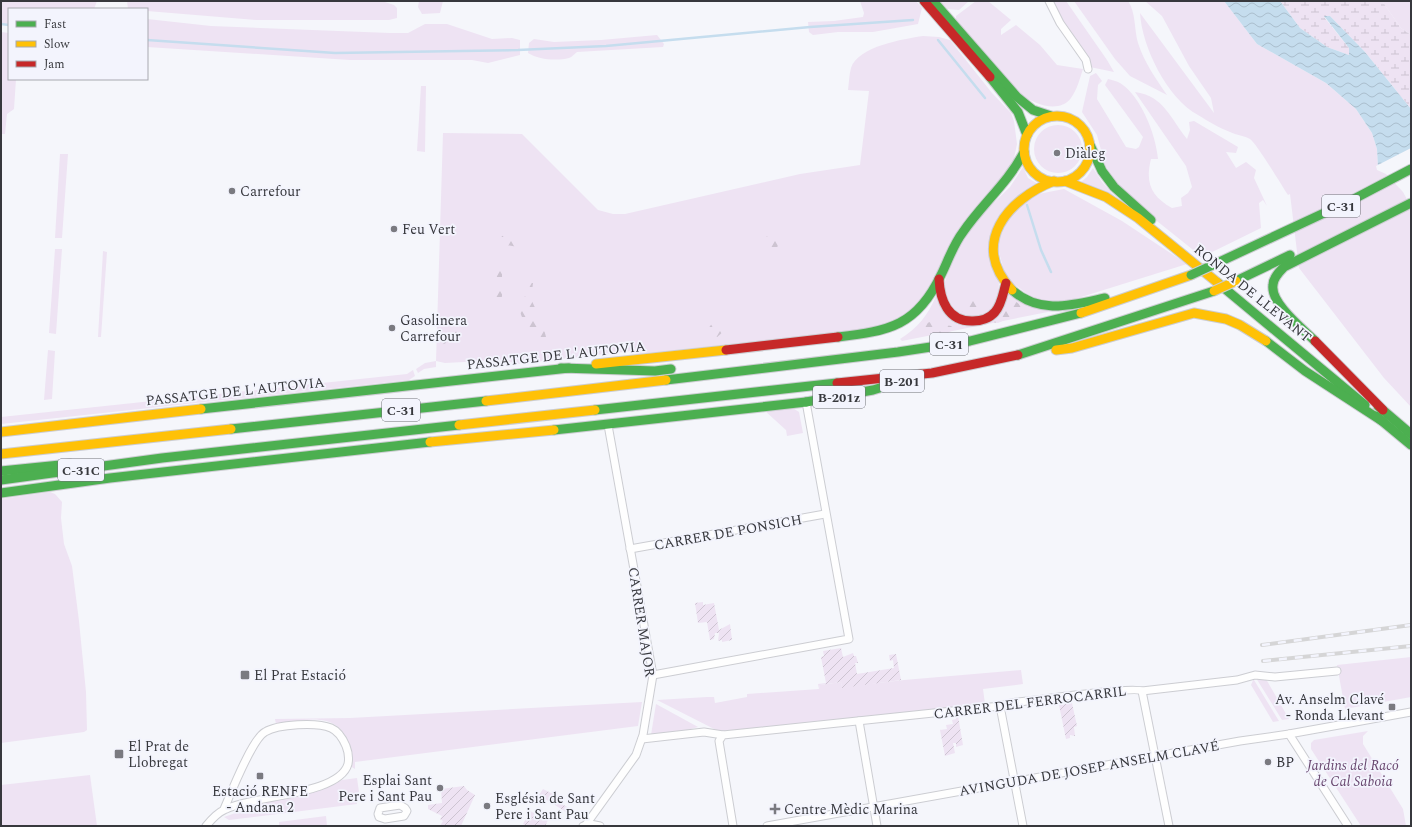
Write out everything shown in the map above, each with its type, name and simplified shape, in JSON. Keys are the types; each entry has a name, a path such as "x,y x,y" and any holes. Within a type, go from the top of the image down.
{"main road":[{"path":"924,1 1006,96 1018,112 1027,135"},
{"name":"RONDA DE LLEVANT","path":"933,1 1017,97 1033,110 1051,116 1064,116 1077,122 1085,130 1090,145 1104,174 1121,195 1411,434"},
{"path":"1024,152 1027,135 1037,122 1051,116"},
{"path":"1065,181 1077,175 1083,169 1089,158 1090,145"},
{"name":"RONDA DE LLEVANT","path":"1024,152 1028,165 1041,177 1054,181 1065,181 1106,197 1138,218 1309,357 1411,445"},
{"name":"PASSATGE DE L'AUTOVIA","path":"1,432 848,336 879,331 902,323 918,310 940,279 961,233 971,220 1005,185 1016,170 1024,152"},
{"name":"C-31","path":"1,454 426,408 898,352 970,341 1087,312 1191,275 1270,240 1411,169"},
{"path":"1054,181 1035,189 1015,202 999,224 994,249 996,266 1006,283 1016,293 1030,302 1061,308 1106,297 1138,294"},
{"name":"C-31","path":"1,471 43,466 162,458 932,372 1027,353 1214,291 1283,263 1411,193"},
{"path":"1383,410 1276,300 1272,292 1273,280 1283,263 1411,202"},
{"path":"940,279 939,293 947,310 952,316 970,322 988,318 996,310 1006,283"},
{"path":"1027,353 1072,348 1194,313 1206,313 1226,317 1246,326 1305,370 1382,421"},
{"path":"771,357 800,363"},
{"path":"561,368 655,371 678,368"},
{"name":"B-201","path":"872,390 932,372"},
{"name":"B-201z","path":"1,494 110,478 389,448 455,439 608,425 806,402 872,390"},
{"name":"C-31C","path":"1,480 162,458"}],"street":[{"path":"1048,1 1060,23 1086,60 1088,69"},
{"path":"653,675 849,640 825,514 806,402"},
{"name":"CARRER MAJOR","path":"584,826 626,772 636,755 643,737 653,675 608,425"},
{"name":"CARRER DE PONSICH","path":"630,549 825,514"},
{"name":"CARRER DEL FERROCARRIL","path":"643,737 704,732 721,736 1000,706 1011,703 1138,689 1142,691 1238,680 1255,675 1275,677 1337,671"},
{"path":"1142,691 1169,826"},
{"path":"1000,706 1023,826"},
{"name":"AVINGUDA DE JOSEP ANSELM CLAVÉ","path":"767,826 1155,756 1411,712"},
{"path":"859,721 877,826"},
{"path":"206,826 224,809 256,741 265,731 290,726 322,725 339,734 345,744 348,758 346,769 338,778 326,785 224,809"},
{"path":"1289,734 1348,826"},
{"path":"721,736 719,741 733,826"},
{"path":"593,813 594,820 600,826"},
{"path":"584,826 593,824 600,826"}],"green space":[{"path":"1,1 97,1 94,8 8,8 8,25 1,24"},
{"path":"127,1 382,1 394,5 397,8 397,18 389,20 256,20 148,11 148,8 128,8"},
{"path":"419,1 443,1 440,13 422,14 418,7"},
{"path":"860,1 916,1 922,8 918,24 873,32 838,32 813,35 809,32 808,22 834,21 863,17 864,13"},
{"path":"938,1 969,1 959,10 945,9"},
{"path":"976,1 988,1 1011,20 1001,29 1001,35 1016,25 1040,45 1057,65 1083,69 1075,91 1066,103 1060,106 1046,106 1033,102 1022,95 956,21 956,16"},
{"path":"1052,1 1066,1 1114,72 1090,67 1086,57 1056,13"},
{"path":"1074,1 1128,1 1131,5 1134,16 1138,43 1151,70 1167,95 1130,76 1115,59"},
{"path":"1145,1 1224,1 1257,44 1326,83 1356,109 1372,133 1377,149 1378,168 1394,179 1411,205 1411,407 1384,378 1299,268 1290,194 1288,195 1253,142 1246,137 1232,133 1198,115 1176,97 1167,84 1151,56 1142,26 1140,13 1214,113 1211,98 1189,66 1162,16"},
{"path":"1280,1 1382,1 1401,28 1411,35 1411,109 1365,52 1330,16 1324,17 1349,48 1349,55 1327,47 1300,28"},
{"path":"1382,1 1411,1 1411,35 1401,28"},
{"path":"148,19 211,26 390,33 408,33 425,24 447,24 492,39 512,38 520,40 520,55 488,63 472,60 350,60 148,47"},
{"path":"1,32 8,33 8,80 16,80 14,109 7,114 5,134 1,134"},
{"path":"657,35 664,44 663,47 577,52 569,58 559,59 548,59 528,53 529,43 534,39 554,42"},
{"path":"923,36 939,37 950,40 992,93 1011,113 1014,121 1017,144 1013,163 923,297 910,310 896,320 881,326 862,330 637,354 632,351 517,364 503,360 445,363 436,361 443,133 522,134 598,210 613,214 625,214 800,174 860,165 869,91 848,90 849,76 855,60 872,49 882,45"},
{"path":"1096,73 1102,81 1098,85 1097,99 1126,147 1136,149 1139,147 1143,137 1105,85 1108,79 1119,82 1128,89 1141,106 1151,128 1157,149 1158,159 1151,159 1149,168 1149,182 1151,188 1159,199 1172,208 1182,206 1181,198 1188,193 1192,187 1186,166 1135,92 1145,94 1160,103 1166,109 1187,139 1190,130 1189,122 1194,121 1238,147 1236,153 1226,152 1236,168 1246,162 1256,170 1254,178 1267,206 1263,200 1259,203 1261,228 1202,257 1127,197 1105,165 1097,135 1082,112 1090,76"},
{"path":"421,86 426,86 425,152 417,151"},
{"path":"1053,125 1063,125 1075,132 1082,144 1082,154 1075,166 1063,173 1053,173 1045,169 1038,162 1034,154 1034,144 1038,136 1045,129"},
{"path":"60,154 68,154 62,238 55,238"},
{"path":"1023,167 1028,178 1038,184 998,218 999,299 987,316 966,319 950,309 943,288 953,257 962,238 981,215 1010,187"},
{"path":"1093,168 1102,182 1119,201 1080,183 1087,177"},
{"path":"1064,189 1122,221 1187,264 1062,303 1034,299 1006,278 997,245 1012,210 1033,195"},
{"path":"777,229 782,233 777,248 767,250 763,244 768,234"},
{"path":"505,234 523,242 518,247 500,244 500,238"},
{"path":"55,249 62,249 56,334 49,333"},
{"path":"103,251 107,252 101,337 98,337"},
{"path":"499,269 502,271 502,296 500,305 495,306 496,279"},
{"path":"529,283 533,283 531,299 543,325 546,337 552,341 546,347 540,345 529,335 520,312"},
{"path":"1006,293 1063,309 902,341 900,339 917,326 930,309 936,296 943,310 953,320 966,325 973,325 982,324"},
{"path":"990,298 992,305 974,315 958,310 960,303"},
{"path":"1015,301 1022,306 1020,313 998,323 992,322 993,314 999,307"},
{"path":"720,319 726,322 725,330 715,339 706,335 711,325"},
{"path":"930,322 951,326 954,329 948,333 922,331 924,324"},
{"path":"447,330 459,332 467,338 460,343 451,341 441,345 437,340"},
{"path":"48,350 55,351 52,399 44,400"},
{"path":"436,361 436,367 424,369 418,373 416,369 425,363"},
{"path":"413,370 415,376 409,380 1,424 1,417 407,374"},
{"path":"791,407 799,412 803,433 787,436 786,430 764,410"},
{"path":"50,492 55,494 62,502 61,518 64,544 72,566 86,692 87,730 84,732 1,743 1,499"},
{"path":"703,602 703,605 714,603 719,630 730,624 732,640 722,642 722,640 718,641 719,633 715,633 714,639 710,640 707,622 698,623 695,603"},
{"path":"841,648 843,657 853,653 854,656 856,656 858,663 855,663 857,674 894,668 893,660 890,661 889,655 896,654 901,680 842,688 841,682 820,685 819,689 818,684 826,683 821,657 824,656 823,651"},
{"path":"1411,657 1411,697 1345,709 1337,665"},
{"path":"1021,670 1023,684 983,689 985,704 722,733 657,700 714,697 715,703 747,697 747,694 819,689 820,685 841,682 842,687"},
{"path":"1254,678 1256,678 1254,680 1279,721 1273,722 1251,685"},
{"path":"1256,678 1266,679 1289,719 1282,720"},
{"path":"642,702 638,726 355,762 355,769 350,766 351,758 348,742 341,730 335,725 320,720 304,720 276,724 275,719 350,718"},
{"path":"1072,703 1077,726 1074,727 1075,736 1070,735 1070,738 1066,739 1059,705"},
{"path":"656,704 698,727 651,735"},
{"path":"956,716 958,716 963,745 956,747 956,743 953,743 955,753 945,756 940,730 947,729 946,725 953,724 952,720 956,719"},
{"name":"Jardins del Racó de Cal Saboia","path":"1368,731 1363,736 1363,744 1403,809 1406,826 1361,826 1311,749 1311,743 1314,740"},
{"path":"90,775 97,826 1,826 1,785"},
{"path":"357,778 359,792 356,795 357,804 229,820 224,817 272,800 323,789 342,780"},
{"path":"464,786 475,795 461,826 440,826 443,821 440,819 442,816 428,809 428,805 442,803 441,789"},
{"path":"543,789 555,795 553,799 569,808 566,812 539,795"},
{"path":"530,811 548,820 545,826 527,826 523,824"},
{"path":"326,816 327,826 279,826 279,822"}],"water":[{"path":"1224,1 1280,1 1300,28 1327,47 1349,55 1349,48 1324,16 1330,16 1365,52 1411,109 1411,205 1394,179 1378,168 1377,149 1372,133 1356,109 1326,83 1257,44"}],"pier":[{"path":"1411,148 1411,207 1403,192 1386,174 1377,170 1376,166"}],"waterway":[{"path":"148,40 335,53 518,50 606,46 810,27 913,20"},
{"path":"1,24 8,25"},
{"path":"938,40 985,98"},
{"path":"1027,205 1041,250 1051,272"}],"railway":[{"path":"1262,645 1411,625"},
{"path":"1263,661 1411,646"}],"traffic: fast":[{"path":"933,1 1017,97 1033,110 1051,116"},
{"path":"990,77 1018,112 1027,135"},
{"path":"1090,145 1102,171 1114,187 1151,220"},
{"path":"838,337 856,335 887,328 900,323 922,305 932,292 959,237 1003,184 1024,152"},
{"path":"1215,264 1352,200 1411,169"},
{"path":"1315,341 1288,315 1277,300 1273,292 1274,280 1277,275 1284,267 1411,203"},
{"path":"1236,281 1290,255"},
{"path":"1191,275 1215,264"},
{"path":"1218,283 1365,405"},
{"path":"1012,290 1023,298 1034,303 1045,305 1068,305 1105,298"},
{"path":"1018,355 1214,291"},
{"path":"666,380 898,352 970,341 1081,313"},
{"path":"1266,341 1305,371 1382,421"},
{"path":"561,368 655,371 671,369"},
{"path":"201,409 569,368"},
{"path":"806,402 873,390 899,382"},
{"path":"595,410 837,383"},
{"path":"231,429 486,401"},
{"path":"554,430 806,402"},
{"path":"1378,406 1411,434"},
{"path":"1376,416 1411,445"},
{"path":"1,480 162,458 459,425"},
{"path":"1,493 110,478 430,442"},
{"path":"1,471 70,464"}],"traffic: slow":[{"path":"1057,116 1070,119 1080,126 1087,136 1090,149 1087,162 1080,172 1070,179 1057,182 1044,179 1034,172 1027,162 1024,149 1027,136 1034,126 1044,119 1057,116"},
{"path":"1012,290 1000,273 994,256 994,240 1000,225 1009,211 1022,199 1037,189 1054,181"},
{"path":"1065,181 1106,197 1138,218 1218,283"},
{"path":"1081,313 1191,275"},
{"path":"1214,291 1236,281"},
{"path":"1056,350 1072,348 1194,313 1226,319 1240,325 1266,341"},
{"path":"596,364 726,350"},
{"path":"486,401 666,380"},
{"path":"1,432 201,409"},
{"path":"459,425 595,410"},
{"path":"1,454 231,429"},
{"path":"430,442 554,430"}],"traffic: jam":[{"path":"924,1 990,77"},
{"path":"939,279 941,295 947,308 957,318 973,321 985,319 995,312 1001,302 1006,283"},
{"path":"726,350 838,337"},
{"path":"1315,341 1383,410"},
{"path":"837,383 932,373 1018,355"}],"place":[{"name":"Diàleg","path":"1057,153"},
{"name":"Carrefour","path":"232,191"},
{"name":"Feu Vert","path":"394,229"},
{"name":"Gasolinera Carrefour","path":"392,328"},
{"name":"El Prat Estació","path":"245,675"},
{"name":"Av. Anselm Clavé - Ronda Llevant","path":"1392,707"},
{"name":"El Prat de Llobregat","path":"119,754"},
{"name":"BP","path":"1268,762"},
{"name":"Estació RENFE - Andana 2","path":"260,776"},
{"name":"Esplai Sant Pere i Sant Pau","path":"440,788"},
{"name":"Església de Sant Pere i Sant Pau","path":"487,806"},
{"name":"Centre Mèdic Marina","path":"775,809"}]}
